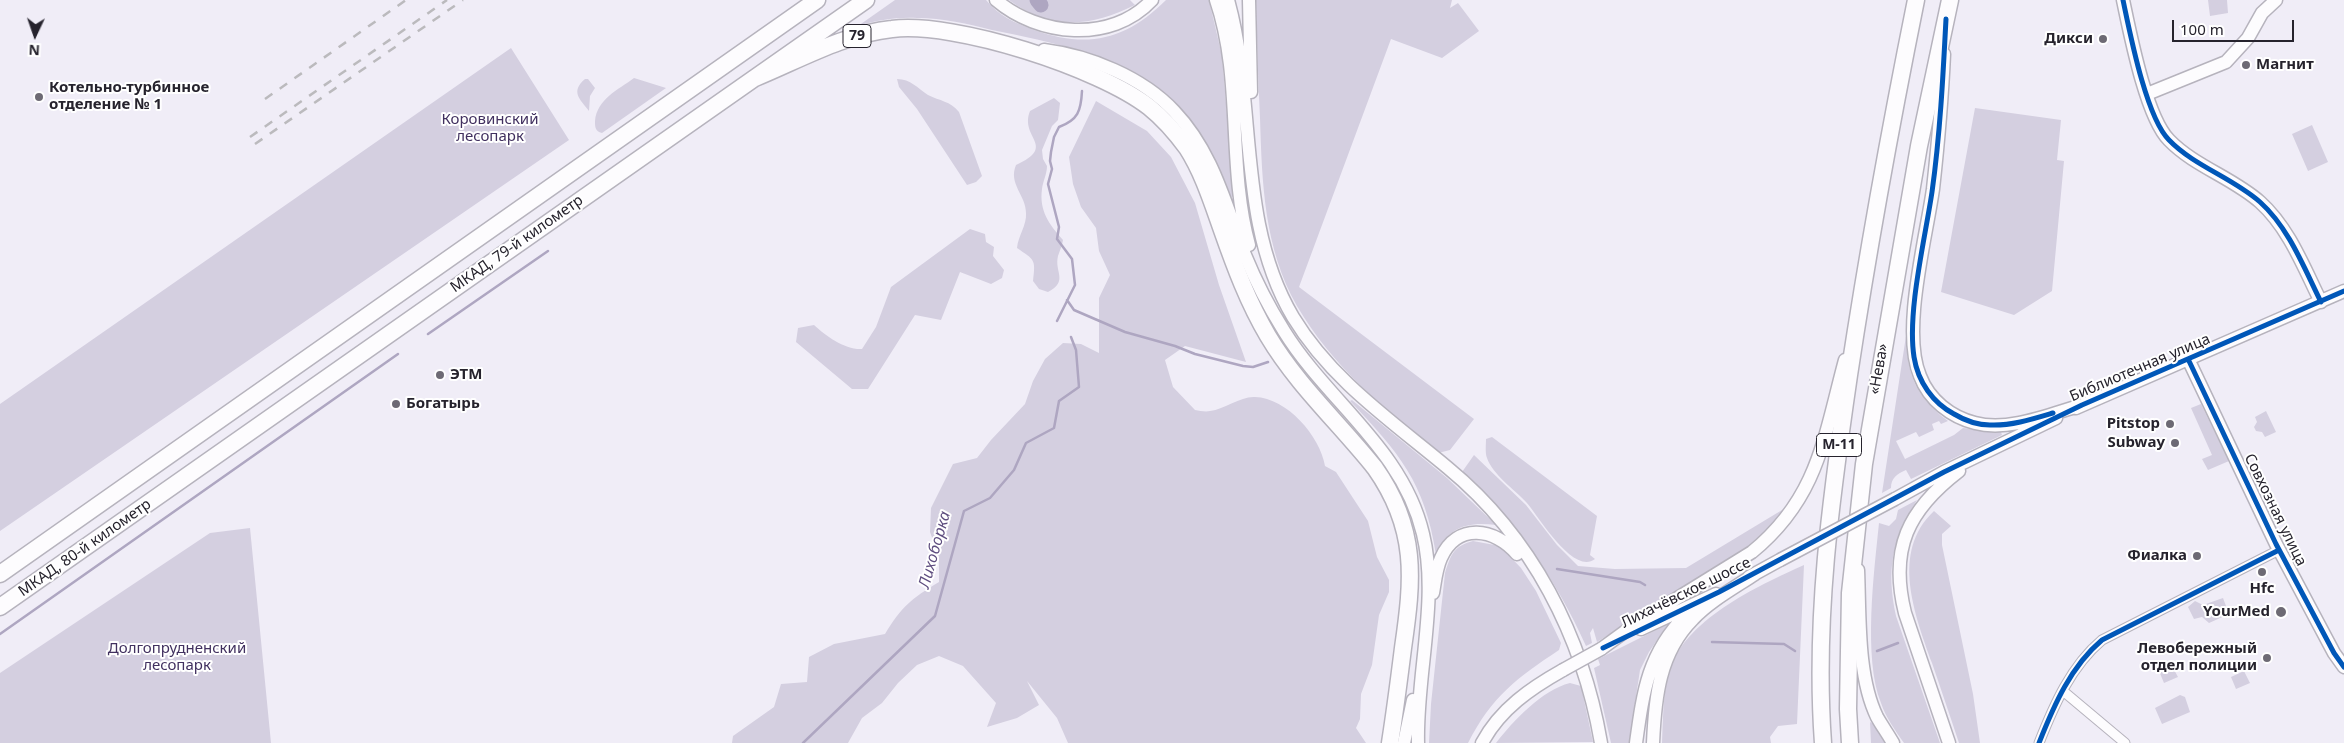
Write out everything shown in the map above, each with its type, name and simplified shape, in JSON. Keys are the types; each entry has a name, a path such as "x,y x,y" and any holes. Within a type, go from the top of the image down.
{"highway":[{"name":"МКАД, 79-й километр","path":"170,488 866,0"},
{"name":"«Нева»","path":"1822,743 1820,651 1828,526 1860,301 1916,0"},
{"name":"«Нева»","path":"1850,743 1848,709 1849,633 1856,525 1875,394 1896,270 1919,146 1950,0"},
{"name":"МКАД, 79-й километр","path":"155,466 816,1"},
{"name":"79","path":"756,78 848,38 891,29 928,28 1002,44"},
{"path":"1002,44 1095,76 1130,94 1166,122 1198,167 1245,291 1269,338 1286,363 1363,453 1385,482 1402,518 1411,566 1408,614 1390,743"},
{"name":"МКАД, 80-й километр","path":"0,574 155,466"},
{"name":"МКАД, 80-й километр","path":"0,607 170,488"}],"main road":[{"path":"996,0 1011,11 1033,22 1078,32 1091,31 1116,23 1135,14 1152,0"},
{"path":"1216,0 1223,26 1229,64 1241,212 1265,297"},
{"path":"1228,0 1239,47 1250,142 1253,192 1263,245 1282,296 1294,318 1325,359 1351,388 1448,468 1495,513 1529,556 1553,599 1576,648 1585,673 1601,743"},
{"path":"1249,0 1250,142"},
{"path":"2123,0 2154,118 2168,140 2260,202 2286,233 2321,302"},
{"path":"2147,94 2226,62 2248,38 2262,13 2276,0"},
{"path":"1946,19 1940,120 1914,319 1914,358 1920,376 1936,401 1946,410 1975,423 1989,425 2006,424 2082,405"},
{"path":"1002,44 1048,50 1113,70 1136,81 1172,108 1187,126 1210,162 1245,255 1265,297 1298,353 1380,447 1403,480 1412,498 1424,536 1428,580 1427,626"},
{"name":"Библиотечная улица","path":"1895,499 2082,405 2344,291"},
{"path":"1482,743 1508,708 1543,682 1602,648 1634,625 1752,552 1766,541 1791,513 1810,479 1818,457 1860,301"},
{"name":"Совхозная улица","path":"2189,360 2279,550 2334,653 2344,667"},
{"path":"1948,740 1900,595 1900,552 1905,535 1918,509 1942,484 1984,453"},
{"name":"Лихачёвское шоссе","path":"1602,648 1755,574 1895,499"},
{"path":"1856,525 1862,636 1867,685 1877,716 1894,743"},
{"path":"1404,743 1441,559 1449,545 1467,534 1488,533 1508,542 1553,599"},
{"path":"1653,743 1656,690 1661,673 1676,641 1693,619 1755,574"},
{"path":"1636,743 1646,685 1655,657 1672,631 1685,616 1719,592"},
{"path":"1418,743 1422,656"}],"street":[{"path":"2039,743 2063,692 2086,654 2102,640 2279,550"},
{"path":"2063,692 2125,743"}],"green space":[{"path":"895,0 986,0 1002,15 1034,30 1072,39 1089,39 1121,32 1151,14 1166,0 1209,0 1222,56 1234,196 1231,197 1205,141 1186,116 1164,94 1126,69 1060,45 955,22 927,18 902,18 858,26"},
{"path":"1009,0 1130,0 1135,5 1103,18 1071,22 1040,17"},
{"path":"1256,0 1452,0 1450,8 1458,3 1479,31 1442,58 1391,39 1299,287 1474,419 1450,450 1438,453 1379,403 1343,368 1311,328 1286,284 1271,238 1264,191"},
{"path":"2208,0 2227,0 2228,13 2210,16"},
{"name":"Коровинский лесопарк","path":"511,48 569,140 0,531 0,404"},
{"path":"634,78 666,88 602,133 598,131 595,127 595,121 604,101"},
{"path":"585,79 588,79 595,88 590,96 589,111 577,92 580,84"},
{"path":"897,79 910,82 928,95 945,102 959,112 982,176 976,182 967,185 917,109 899,87"},
{"path":"1054,98 1060,103 1058,120 1052,126 1042,150 1043,159 1047,166 1041,197 1046,217 1063,240 1057,262 1058,284 1048,292 1039,289 1033,281 1034,264 1027,255 1017,248 1026,213 1014,178 1014,172 1016,165 1028,158 1036,147 1029,128 1030,111"},
{"path":"1096,101 1147,131 1171,157 1195,203 1219,285 1246,362 1185,346 1165,360 1173,387 1195,410 1216,410 1244,398 1255,397 1267,399 1290,411 1309,431 1322,454 1325,466 1336,472 1368,521 1377,557 1389,580 1389,592 1379,615 1372,665 1361,694 1360,719 1356,728 1366,743 1068,743 1057,718 1027,681 1039,705 1017,718 987,727 996,703 963,666 939,656 917,665 898,683 882,703 862,718 848,743 732,743 733,736 774,707 781,684 807,682 809,657 834,644 885,634 908,604 939,582 939,557 930,532 931,508 953,464 977,458 1025,404 1033,381 1045,359 1063,343 1081,344 1099,353 1099,298 1110,275 1099,251 1096,228 1081,207 1073,184 1069,157"},
{"path":"1975,108 2061,120 2057,160 2064,161 2052,291 2014,315 1941,292"},
{"path":"2312,125 2328,162 2308,171 2292,134"},
{"path":"970,229 985,234 986,242 994,247 993,256 1004,270 1002,278 991,284 960,272 941,320 915,315 868,389 852,389 796,342 798,328 814,325 830,338 843,345 862,349 876,327 891,287"},
{"path":"1906,336 1908,362 1915,384 1928,403 1948,421 1941,424 1939,421 1932,424 1934,430 1919,437 1916,432 1896,441 1905,459 1954,435 1963,428 2001,432 2002,435 1911,479 1906,470 1893,479 1891,488 1882,493"},
{"path":"1352,400 1447,478 1496,525 1468,525 1452,532 1436,555 1425,507 1417,488 1396,453 1350,401"},
{"path":"2201,404 2229,461 2208,470 2202,459 2212,455 2191,408"},
{"path":"2266,411 2276,432 2265,437 2262,432 2256,431 2254,427 2257,422 2255,417"},
{"path":"1492,437 1597,516 1590,555 1595,559 1586,562 1577,559 1567,552 1547,530 1526,502 1504,482 1487,458 1486,439"},
{"path":"1474,455 1526,505 1557,545 1578,566 1615,569 1686,568 1787,507 1776,523 1749,547 1597,642 1593,628 1590,633 1592,643 1586,646 1548,574 1500,511 1462,472"},
{"path":"1917,500 1902,528 1893,555 1893,599 1896,616 1940,743 1904,743 1883,708 1872,663 1871,614 1879,523 1889,526 1896,519 1898,510"},
{"path":"1934,511 1951,526 1942,534 1942,545 1973,694 1980,743 1959,743 1914,605 1910,584 1910,564 1913,545 1921,527"},
{"name":"Долгопрудненский лесопарк","path":"250,528 271,743 0,743 0,673 210,533"},
{"path":"1473,541 1500,546 1521,568 1536,591 1561,643 1559,650 1518,679 1496,700 1468,743 1429,743 1431,704 1445,573 1449,561 1457,548"},
{"path":"1804,565 1797,724 1778,726 1770,737 1771,743 1662,743 1664,700 1668,675 1676,655 1689,638 1724,607 1765,583"},
{"path":"2223,598 2229,614 2209,623 2202,617 2194,619 2188,607 2195,601 2203,605"},
{"path":"1668,624 1649,652 1640,670 1629,743 1611,743 1594,668 1600,665 1598,659"},
{"path":"2172,666 2178,677 2164,683 2159,671"},
{"path":"2244,671 2250,683 2236,689 2231,677"},
{"path":"1570,683 1581,686 1593,742 1496,743 1529,707 1549,692"},
{"path":"2180,695 2185,697 2190,712 2162,724 2155,708"},
{"path":"1870,722 1873,724 1885,743 1871,743"}],"waterway":[{"name":"Лихоборка","path":"1037,0 1041,5"},
{"name":"Лихоборка","path":"1057,321 1075,285 1072,259 1057,239 1059,227 1048,184 1052,169 1050,161 1054,137 1059,127 1070,121 1077,114 1081,104 1082,91"},
{"path":"428,334 548,251"},
{"path":"1067,300 1074,310 1125,332 1175,346 1195,354 1243,366 1253,367 1268,362"},
{"name":"Лихоборка","path":"803,743 935,616 964,511 990,498 1014,470 1026,443 1054,428 1059,401 1079,387 1076,350 1071,337"},
{"path":"0,634 398,354"},
{"path":"1557,569 1640,582 1645,585"},
{"path":"1712,642 1784,644 1795,651"},
{"path":"1877,651 1898,643"}],"railway":[{"path":"265,99 406,0"},
{"path":"250,137 447,0"},
{"path":"255,144 463,0"}],"cycle path":[{"path":"2123,0 2140,74 2153,113 2161,129 2179,149 2238,186 2270,212 2288,236 2321,302"},
{"path":"1946,19 1935,171 1918,275 1913,319 1912,339 1916,366 1923,383 1933,398 1946,409 1971,422 1998,425 2022,422 2053,413"},
{"path":"1603,648 1719,592 1944,472 2082,405 2344,291"},
{"path":"2189,361 2276,544 2334,653 2344,667"},
{"path":"2039,743 2064,687 2081,662 2102,640 2279,550"}],"place":[{"name":"Дикси","path":"2103,39"},
{"name":"Магнит","path":"2246,65"},
{"name":"Котельно-турбинное отделение № 1","path":"39,97"},
{"name":"ЭТМ","path":"440,375"},
{"name":"Богатырь","path":"396,404"},
{"name":"Pitstop","path":"2170,424"},
{"name":"Subway","path":"2175,443"},
{"name":"Фиалка","path":"2197,556"},
{"name":"Hfc","path":"2262,572"},
{"name":"YourMed","path":"2281,612"},
{"name":"Левобережный отдел полиции","path":"2267,658"}]}
